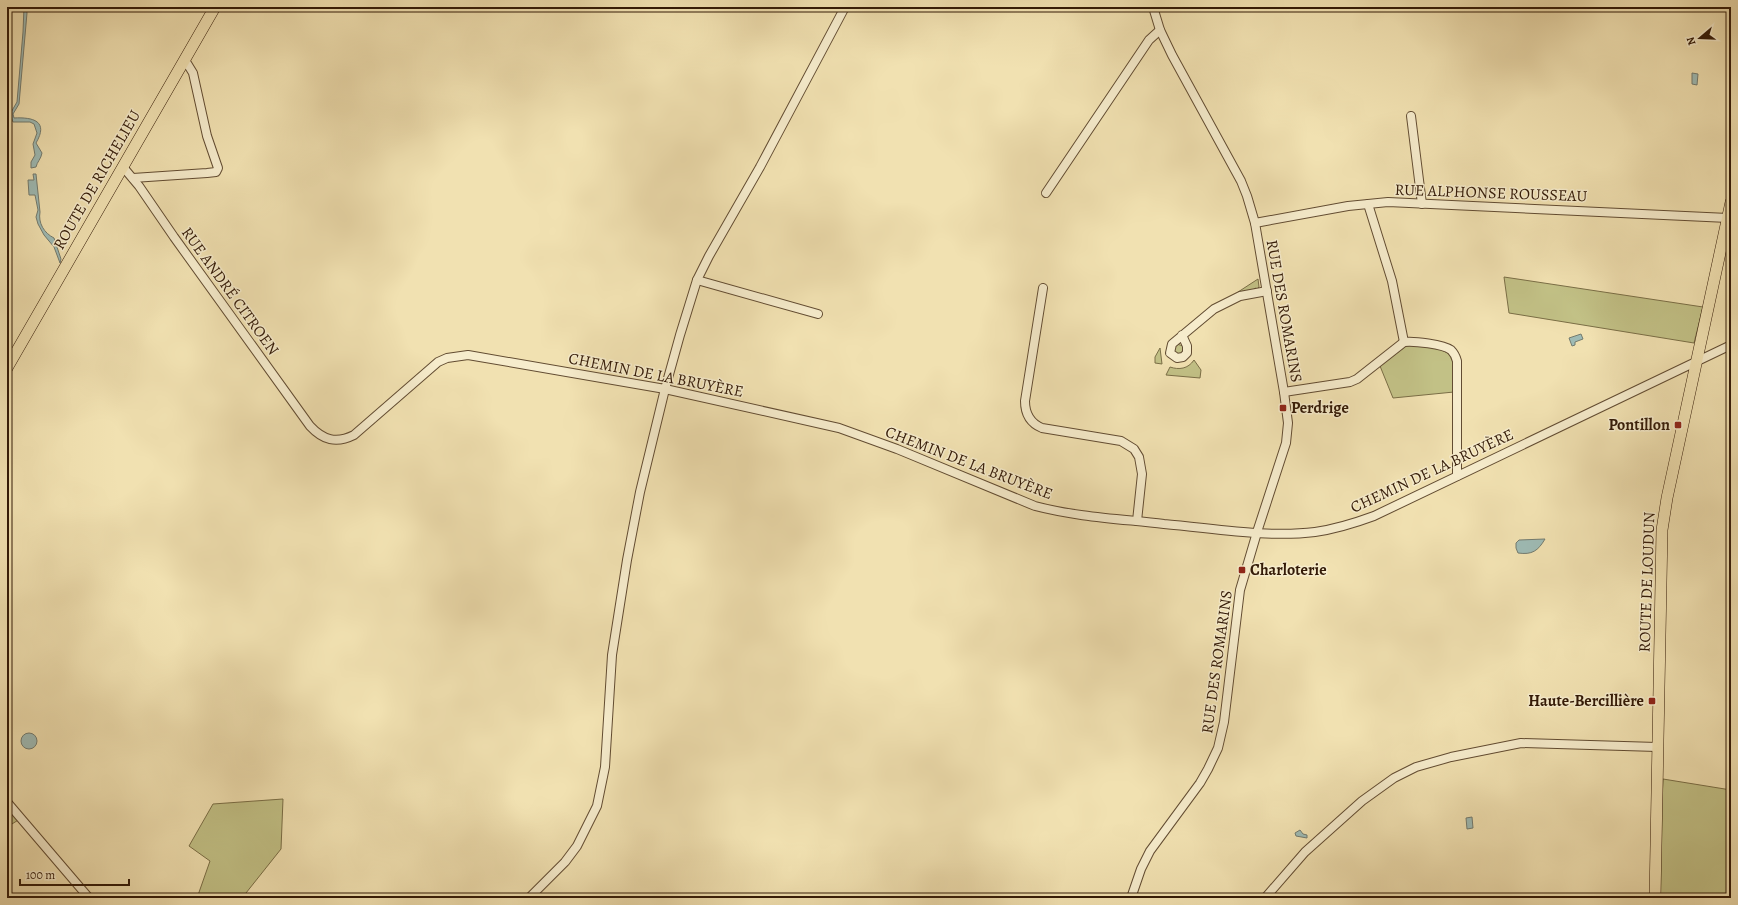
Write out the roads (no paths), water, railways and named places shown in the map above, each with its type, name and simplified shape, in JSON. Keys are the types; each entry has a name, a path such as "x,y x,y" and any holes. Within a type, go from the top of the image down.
{"main road":[{"name":"ROUTE DE RICHELIEU","path":"7,368 215,7"},
{"name":"ROUTE DE LOUDUN","path":"1655,898 1662,530 1667,498 1731,202"}],"street":[{"path":"529,898 565,862 577,846 592,816 599,796 605,767 612,655 620,596 640,492 665,389 681,329 697,280 709,256 764,160 845,7"},
{"name":"RUE DES ROMARINS","path":"1132,898 1141,869 1150,851 1200,783 1218,748 1224,722 1238,600 1257,532 1286,443 1288,423 1267,292 1248,196 1242,181 1172,55 1160,30 1153,7"},
{"path":"1046,193 1149,40 1160,30"},
{"path":"133,178 216,172 218,168 207,136 193,73 185,60"},
{"path":"1411,116 1422,204"},
{"name":"RUE ANDRÉ CITROEN","path":"123,167 133,178 182,249 316,432"},
{"name":"RUE ALPHONSE ROUSSEAU","path":"1254,223 1388,202 1728,218"},
{"path":"1368,204 1392,281 1404,342"},
{"path":"697,280 818,314"},
{"path":"1043,288 1025,400 1026,413 1032,422 1042,428 1121,441 1134,449 1139,457 1142,474 1137,521"},
{"path":"1182,335 1206,315 1223,304 1240,296 1267,292"},
{"path":"1284,392 1350,382 1357,379 1404,342 1444,346 1452,351 1457,361 1457,476"},
{"name":"CHEMIN DE LA BRUYÈRE","path":"316,432 329,440 336,441 354,435 430,368 447,358 457,355 491,358 665,389 839,428 890,446 1035,506 1073,514 1137,521 1257,532 1304,533 1336,528 1374,516 1731,344"},
{"path":"1265,898 1305,852 1362,801 1394,778 1416,767 1451,757 1521,743 1657,747"},
{"path":"7,802 89,898"}],"water":[{"path":"24,7 26,7 27,13 19,104 13,114 14,118 27,118 37,122 40,125 40,136 36,143 42,153 36,167 31,168 31,162 35,155 33,144 37,133 34,124 30,122 13,122 10,114 17,102"},
{"path":"1692,73 1698,74 1697,85 1692,84"},
{"path":"33,174 36,174 41,224 50,236 54,238 61,259 60,263 54,247 44,235 38,224 36,217 38,210 35,195 29,195 28,180 34,180"},
{"path":"1581,334 1583,339 1575,342 1575,345 1572,346 1569,338"},
{"path":"1545,539 1540,547 1531,553 1518,553 1516,543 1519,540"},
{"path":"29,733 36,738 37,741 32,748 29,749 22,744 21,741 26,734"},
{"path":"1472,817 1473,828 1467,829 1466,818"},
{"path":"1300,830 1303,834 1307,835 1307,838 1296,836 1295,833"}],"place":[{"name":"Perdrige","path":"1283,408"},
{"name":"Pontillon","path":"1678,425"},
{"name":"Charloterie","path":"1242,570"},
{"name":"Haute-Bercillière","path":"1652,701"}]}
